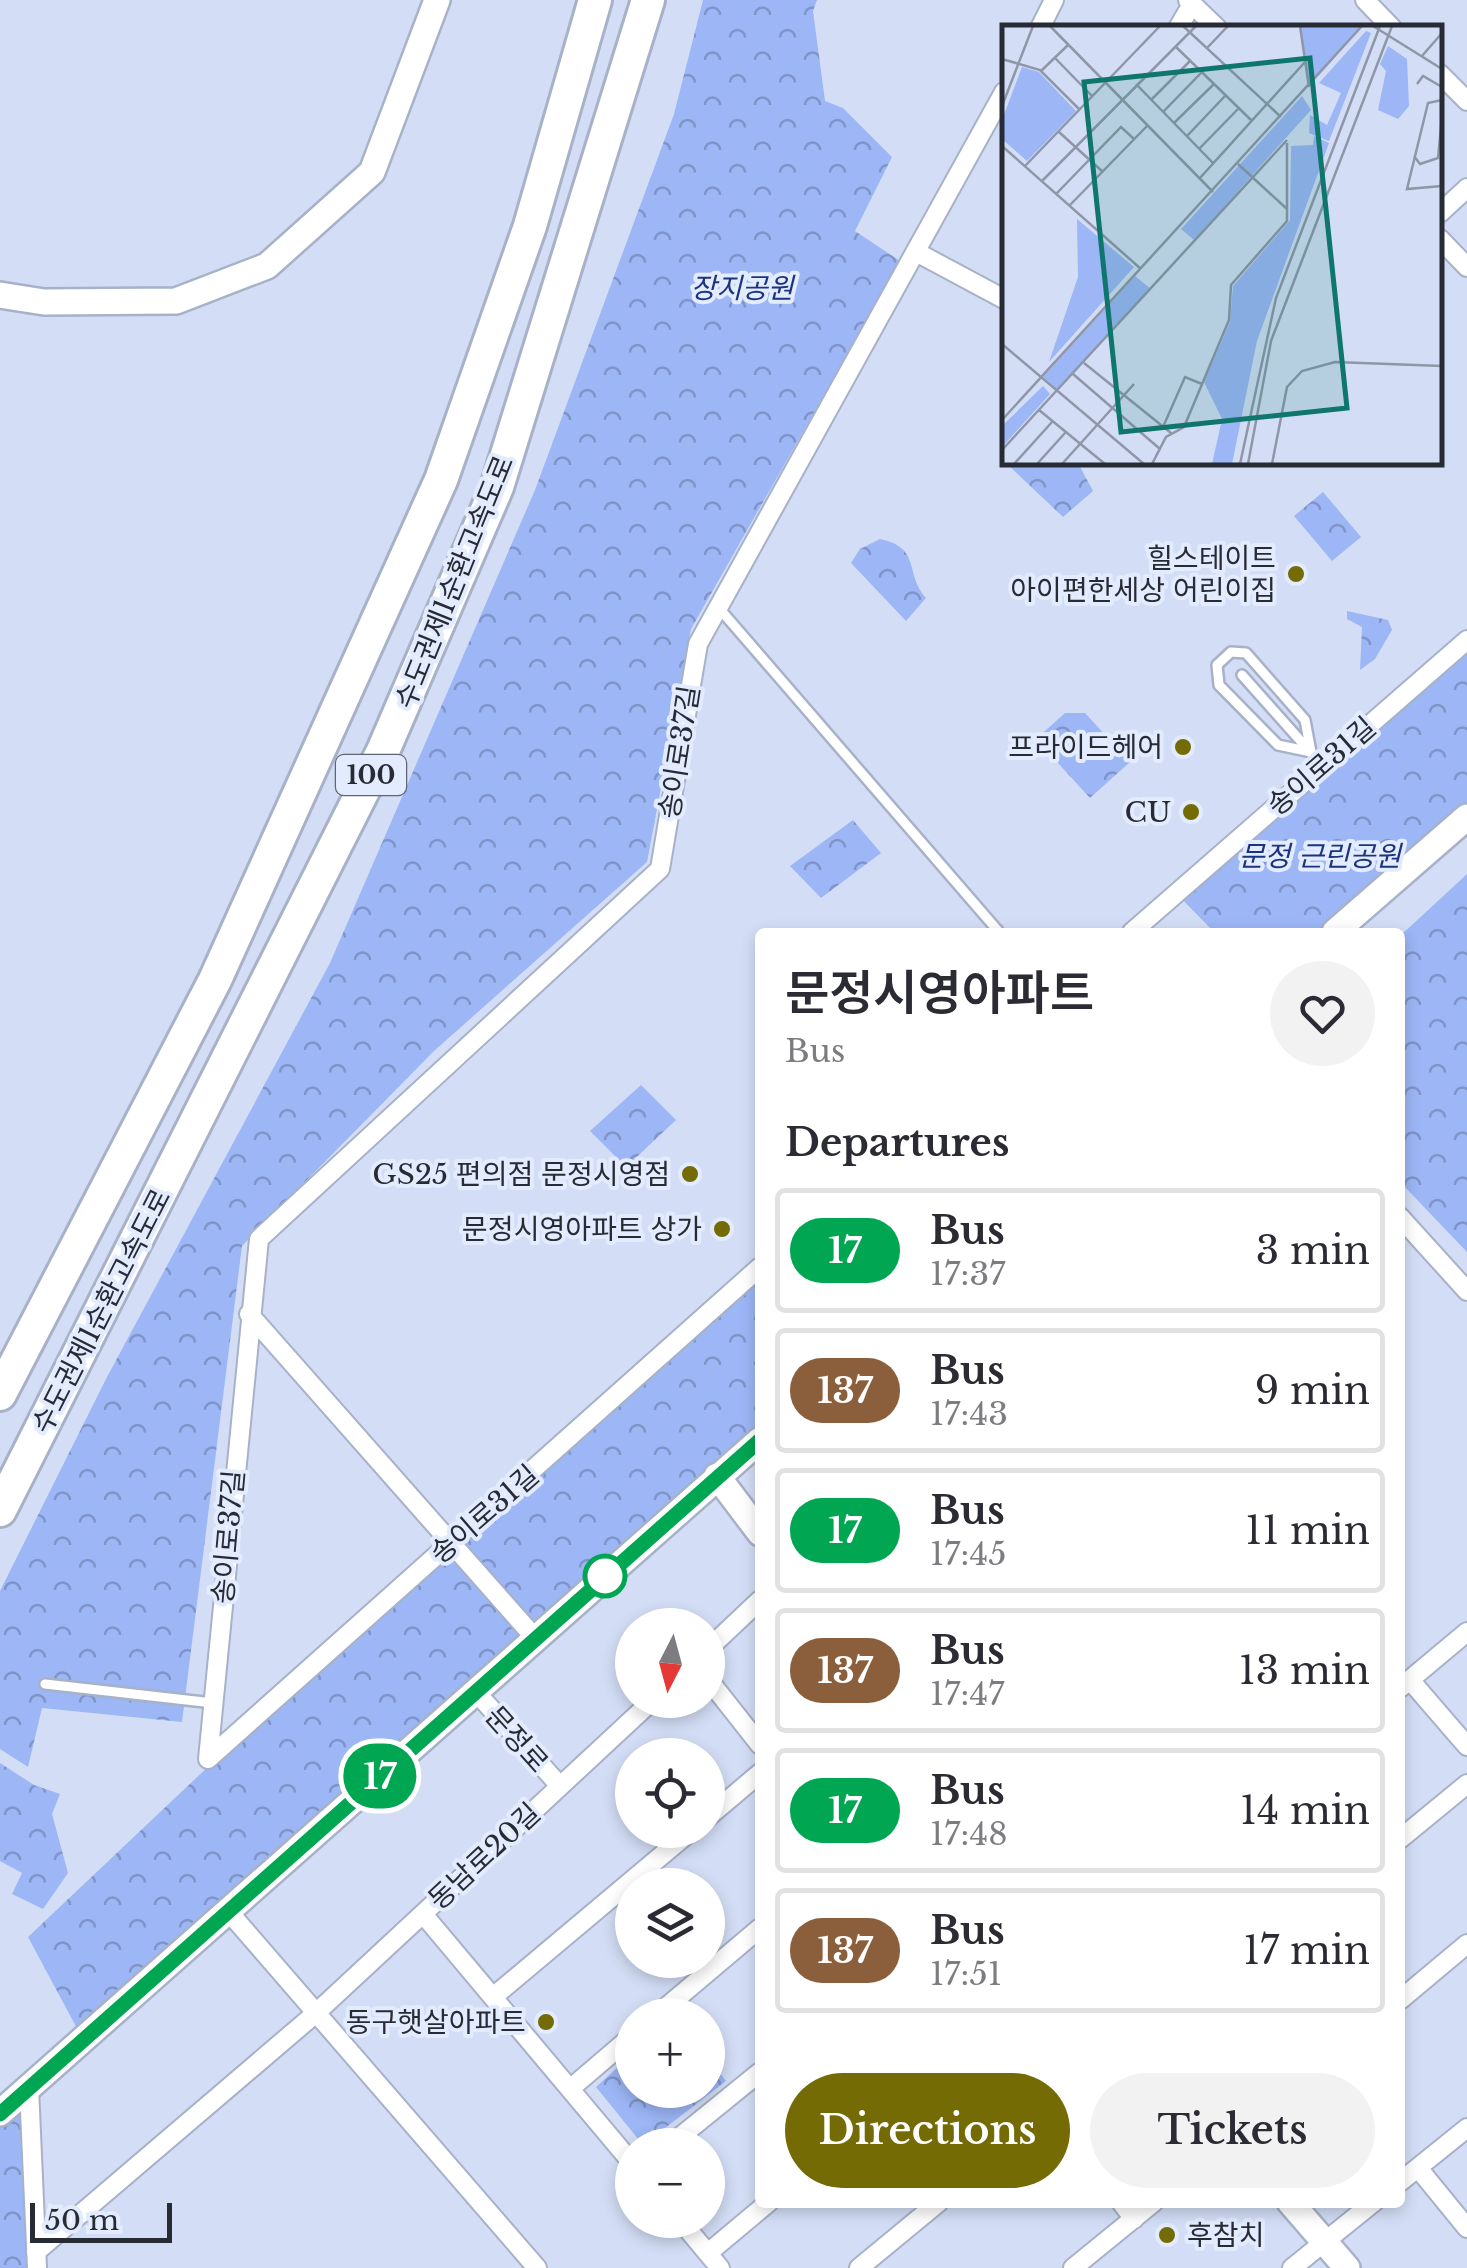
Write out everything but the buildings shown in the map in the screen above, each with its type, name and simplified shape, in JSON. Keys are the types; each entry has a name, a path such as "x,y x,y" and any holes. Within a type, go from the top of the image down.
{"highway":[{"name":"수도권제1순환고속도로","path":"0,1394 215,980 441,480 530,226 595,0"},
{"name":"수도권제1순환고속도로","path":"0,1510 384,751 490,505 648,0"}],"street":[{"path":"0,295 44,302 176,301 267,266 372,172 438,0"},
{"path":"1042,25 1054,0"},
{"path":"1365,0 1389,25"},
{"path":"1179,25 1190,2 1214,25"},
{"path":"1442,76 1467,101"},
{"name":"송이로37길","path":"208,1759 259,1239 660,869 698,644 1002,96"},
{"path":"1442,211 1467,188"},
{"path":"1442,240 1467,267"},
{"path":"918,252 1002,298"},
{"name":"송이로31길","path":"1136,928 1317,758 1467,640"},
{"path":"1340,928 1467,818"},
{"path":"1405,1223 1467,1291"},
{"name":"송이로31길","path":"208,1759 755,1271"},
{"path":"249,1314 535,1638"},
{"name":"문정로","path":"0,2114 755,1444"},
{"path":"717,1476 755,1526"},
{"path":"725,1633 755,1605"},
{"path":"1467,1632 1405,1684 1467,1746"},
{"name":"문정로","path":"475,1692 560,1786"},
{"path":"725,1701 755,1739"},
{"name":"동남로20길","path":"36,2260 316,2013 634,1718"},
{"path":"725,1803 755,1778"},
{"path":"1405,1836 1467,1784"},
{"path":"492,1997 670,1848"},
{"path":"228,1912 537,2268"},
{"path":"423,1914 615,2142"},
{"path":"677,1998 755,1932"},
{"path":"1405,1996 1467,1944"},
{"path":"572,2088 615,2051"},
{"path":"691,2128 755,2076"},
{"path":"29,2088 36,2260"},
{"path":"1405,2178 1467,2128"},
{"path":"1418,2168 1467,2228"},
{"path":"708,2253 762,2208"},
{"path":"859,2268 932,2208"},
{"path":"1126,2208 1134,2219"},
{"path":"1073,2268 1147,2208"},
{"path":"1296,2208 1347,2268"},
{"path":"1292,2268 1366,2208"},
{"path":"695,2238 720,2268"}],"lane":[{"path":"718,607 996,928"},
{"path":"1231,652 1246,654 1305,720 1317,758 1278,744 1219,685 1216,665 1231,652"},
{"path":"1242,676 1317,758"},
{"path":"45,1684 213,1703"}],"green space":[{"name":"장지공원","path":"703,0 817,0 813,11 825,101 843,108 892,157 855,231 900,261 691,629 647,862 434,1051 242,1246 182,1722 42,1708 28,1767 0,1749 0,1591 107,1377 330,963 535,490 674,114"},
{"path":"1008,465 1079,465 1093,491 1063,517"},
{"path":"1323,492 1361,537 1332,561 1294,516"},
{"path":"880,539 902,548 926,598 906,621 851,563 860,549"},
{"path":"1347,611 1388,620 1392,630 1375,659 1360,670 1362,627 1347,619"},
{"name":"문정 근린공원","path":"1467,640 1467,817 1340,928 1210,928 1176,893"},
{"path":"1065,713 1085,713 1130,762 1090,798 1036,739"},
{"path":"853,820 881,853 821,898 790,866"},
{"path":"1467,874 1467,1252 1405,1187 1405,931"},
{"path":"641,1085 676,1120 626,1167 590,1131"},
{"path":"755,1278 755,1433 79,2032 28,1937 212,1763"},
{"path":"0,1763 34,1785 60,1794 52,1814 68,1873 43,1909 12,1894 22,1873 0,1861"},
{"path":"615,2070 615,2108 691,2108 665,2128 629,2128 596,2087"},
{"path":"29,2088 37,2268 0,2268 0,2115"}],"bus line":[{"name":"17","path":"0,2114 755,1444"}],"place":[{"name":"힐스테이트 아이편한세상 어린이집","path":"1296,574"},
{"name":"프라이드헤어","path":"1183,747"},
{"name":"CU","path":"1191,812"},
{"name":"GS25 편의점 문정시영점","path":"690,1174"},
{"name":"문정시영아파트 상가","path":"722,1229"},
{"name":"동구햇살아파트","path":"546,2022"},
{"name":"후참치","path":"1167,2235"}]}
